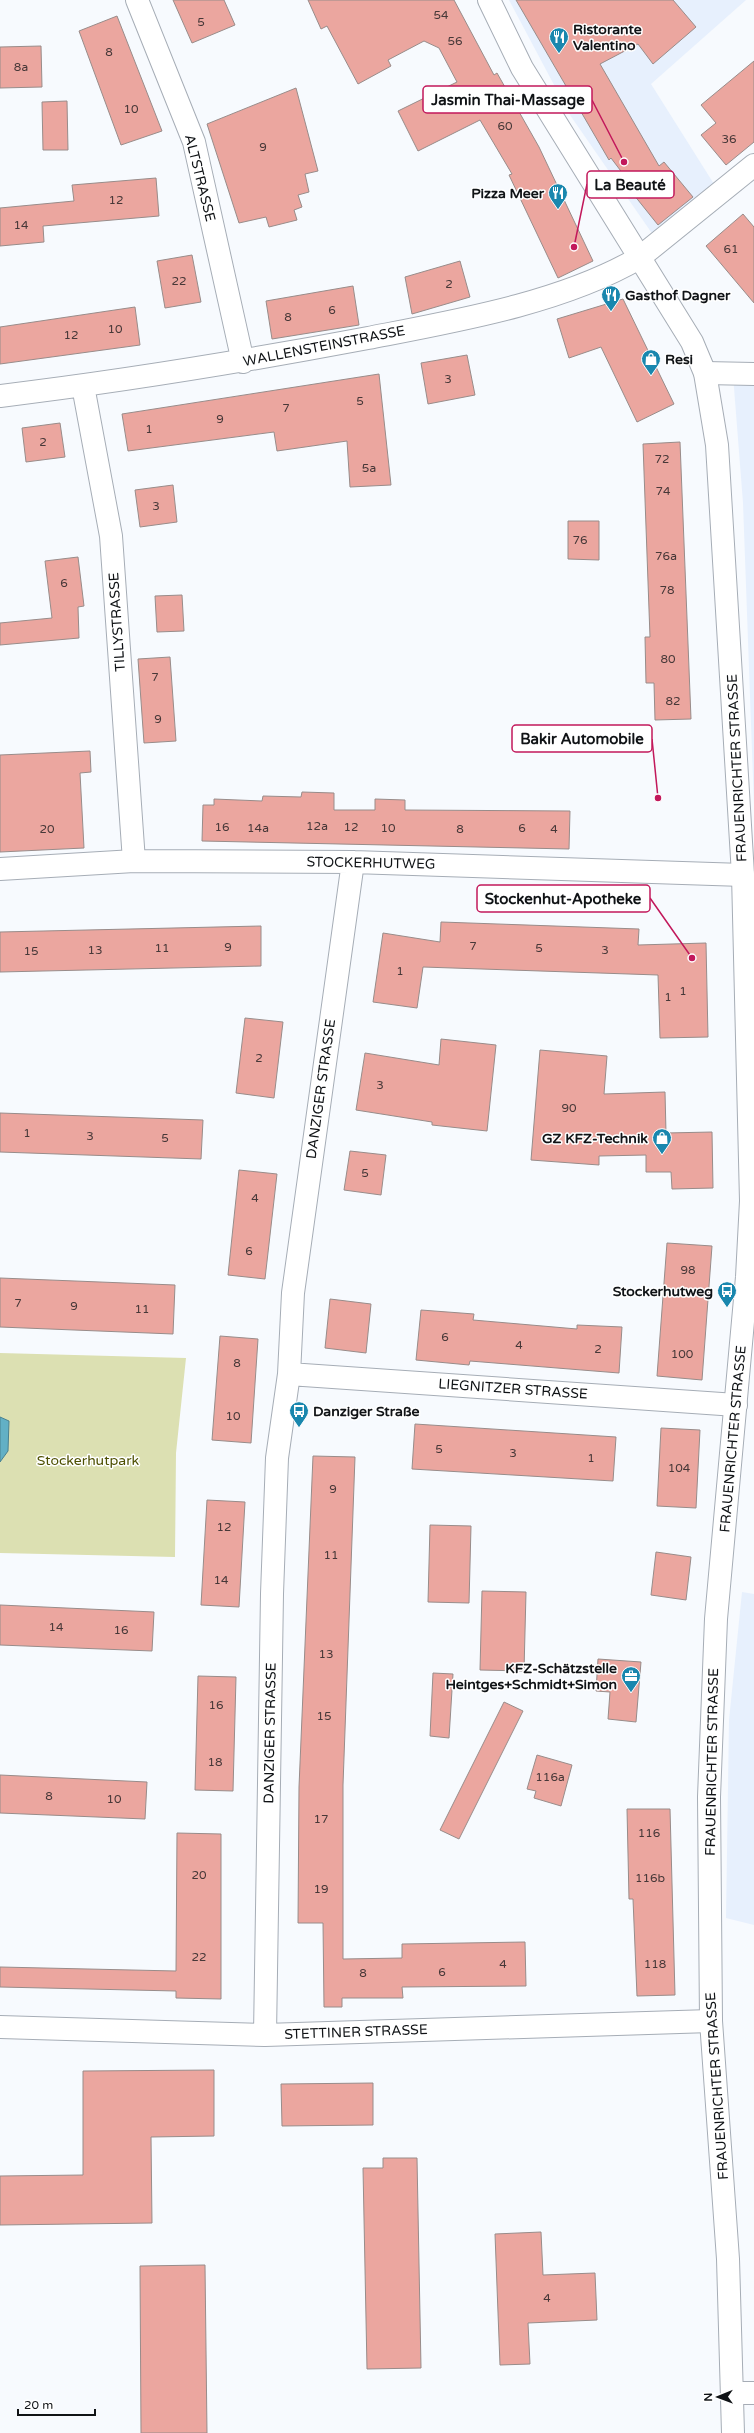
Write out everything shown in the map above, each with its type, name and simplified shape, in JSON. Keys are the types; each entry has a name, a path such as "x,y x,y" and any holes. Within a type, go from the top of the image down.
{"street":[{"name":"ALTSTRASSE","path":"138,0 194,142 243,362"},
{"name":"FRAUENRICHTER STRASSE","path":"489,0 522,68 692,342 705,373 718,445 743,875 752,1201 736,1405 716,1619 711,1722 709,1812 712,2021 728,2259 744,2393 733,2433"},
{"name":"WALLENSTEINSTRASSE","path":"0,396 83,386 243,362 440,324 536,299 609,275 639,258 754,165"},
{"path":"705,373 754,374"},
{"name":"TILLYSTRASSE","path":"83,386 111,536 134,861"},
{"name":"STOCKERHUTWEG","path":"0,868 134,861 353,862 743,875"},
{"name":"DANZIGER STRASSE","path":"265,2035 274,1519 277,1458 289,1374 293,1293 353,862"},
{"name":"LIEGNITZER STRASSE","path":"289,1374 736,1405"},
{"name":"STETTINER STRASSE","path":"0,2027 265,2035 712,2021"}],"shaded area":[{"path":"509,0 746,0 651,84 719,192 658,242 570,115"},
{"path":"754,374 754,806 743,503 733,375"},
{"path":"742,1592 754,1594 754,1925 726,1918 729,1720"}],"green space":[{"name":"Stockerhutpark","path":"0,1353 186,1358 176,1453 175,1557 0,1553"}],"water":[{"path":"0,1417 9,1421 8,1451 0,1462"}],"building":[{"path":"173,0 224,0 235,25 192,43"},
{"path":"308,0 454,0 494,75 497,73 539,147 593,261 558,278 509,175 512,174 480,120 418,151 398,111 457,82 439,48 424,41 388,60 391,66 358,84 327,26 321,29"},
{"path":"516,0 673,0 696,27 653,64 638,44 600,64 659,166 664,162 693,197 658,225 630,190 633,187 611,158 609,160"},
{"path":"117,16 162,131 121,145 79,31"},
{"path":"41,46 42,87 0,88 0,47"},
{"path":"754,61 754,142 726,165 701,135 716,123 701,105"},
{"path":"296,88 318,171 305,174 309,192 298,195 302,207 294,210 297,220 269,227 266,217 239,223 207,124"},
{"path":"67,101 68,150 43,150 42,102"},
{"path":"156,178 159,216 43,226 44,242 0,246 0,208 74,201 72,185"},
{"path":"743,214 754,227 754,303 706,246"},
{"path":"192,255 201,302 165,308 157,261"},
{"path":"460,261 470,297 412,314 405,277"},
{"path":"353,286 359,325 272,339 266,301"},
{"path":"623,299 674,404 637,422 601,347 569,358 557,319"},
{"path":"135,307 140,345 0,364 0,327"},
{"path":"467,355 475,395 428,404 421,363"},
{"path":"379,374 391,485 350,487 347,441 277,451 274,432 128,451 122,414"},
{"path":"60,423 65,457 26,462 22,428"},
{"path":"680,442 691,719 655,720 654,683 646,683 645,637 650,637 643,444"},
{"path":"173,485 177,522 140,527 135,490"},
{"path":"568,521 599,521 599,560 568,559"},
{"path":"78,557 84,606 78,607 79,638 0,645 0,623 52,618 45,561"},
{"path":"182,595 184,631 157,632 155,596"},
{"path":"170,657 176,741 144,743 138,659"},
{"path":"90,751 91,772 80,773 84,848 0,852 0,755"},
{"path":"302,792 334,793 334,810 375,810 375,799 405,800 405,810 570,811 569,849 202,841 203,805 214,805 214,799 262,801 263,796 301,797"},
{"path":"441,922 639,929 638,945 706,943 708,1037 660,1038 658,975 423,967 417,1008 373,1002 383,933 440,942"},
{"path":"261,926 261,966 0,972 0,932"},
{"path":"245,1018 283,1022 274,1098 236,1093"},
{"path":"441,1039 496,1045 487,1131 432,1125 432,1122 356,1110 365,1053 439,1065"},
{"path":"540,1050 607,1056 604,1094 665,1092 666,1133 712,1132 713,1188 672,1189 671,1172 646,1172 646,1155 599,1156 599,1165 531,1160"},
{"path":"0,1113 203,1120 201,1159 0,1152"},
{"path":"350,1151 386,1155 381,1195 344,1190"},
{"path":"239,1170 277,1174 265,1279 228,1275"},
{"path":"667,1243 712,1246 702,1380 657,1376"},
{"path":"0,1278 175,1285 173,1334 0,1327"},
{"path":"330,1299 371,1304 366,1353 325,1348"},
{"path":"421,1310 474,1314 473,1320 577,1329 577,1325 622,1327 619,1373 470,1361 469,1365 416,1360"},
{"path":"220,1336 258,1339 251,1443 212,1440"},
{"path":"415,1424 616,1437 613,1481 412,1469"},
{"path":"661,1428 700,1430 696,1508 657,1506"},
{"path":"313,1456 355,1457 343,1785 343,1959 402,1958 402,1944 525,1942 526,1986 402,1987 403,1998 342,1998 342,2007 324,2007 323,1923 298,1923 299,1787"},
{"path":"207,1500 245,1502 239,1607 201,1605"},
{"path":"430,1525 471,1526 469,1603 428,1602"},
{"path":"656,1552 691,1557 686,1600 651,1595"},
{"path":"482,1591 526,1592 524,1671 480,1670"},
{"path":"0,1605 154,1612 152,1651 0,1645"},
{"path":"598,1659 641,1662 636,1722 608,1719 610,1692 596,1691"},
{"path":"433,1673 453,1674 449,1738 430,1736"},
{"path":"198,1676 236,1677 233,1791 195,1790"},
{"path":"504,1702 523,1711 459,1839 440,1830"},
{"path":"537,1755 572,1765 561,1806 534,1798 536,1791 527,1789"},
{"path":"0,1775 147,1782 145,1819 0,1813"},
{"path":"627,1809 670,1809 675,1995 637,1996 633,1899 629,1899"},
{"path":"177,1833 221,1834 221,1999 176,1998 176,1991 0,1987 0,1967 176,1971"},
{"path":"214,2070 214,2136 151,2137 152,2223 0,2225 0,2176 83,2175 83,2071"},
{"path":"373,2083 373,2125 282,2126 281,2084"},
{"path":"383,2158 417,2158 421,2368 367,2369 363,2168 383,2168"},
{"path":"541,2232 543,2275 595,2273 597,2320 528,2323 530,2364 500,2365 495,2234"},
{"path":"205,2265 207,2433 141,2433 140,2266"}],"place":[{"name":"Ristorante Valentino","path":"559,54"},
{"name":"Jasmin Thai-Massage","path":"624,162"},
{"name":"Pizza Meer","path":"558,210"},
{"name":"La Beauté","path":"574,247"},
{"name":"Gasthof Dagner","path":"611,312"},
{"name":"Resi","path":"651,376"},
{"name":"Bakir Automobile","path":"658,798"},
{"name":"Stockenhut-Apotheke","path":"692,958"},
{"name":"GZ KFZ-Technik","path":"662,1155"},
{"name":"Stockerhutweg","path":"727,1308"},
{"name":"Danziger Straße","path":"299,1428"},
{"name":"KFZ-Schätzstelle Heintges+Schmidt+Simon","path":"631,1693"}]}
